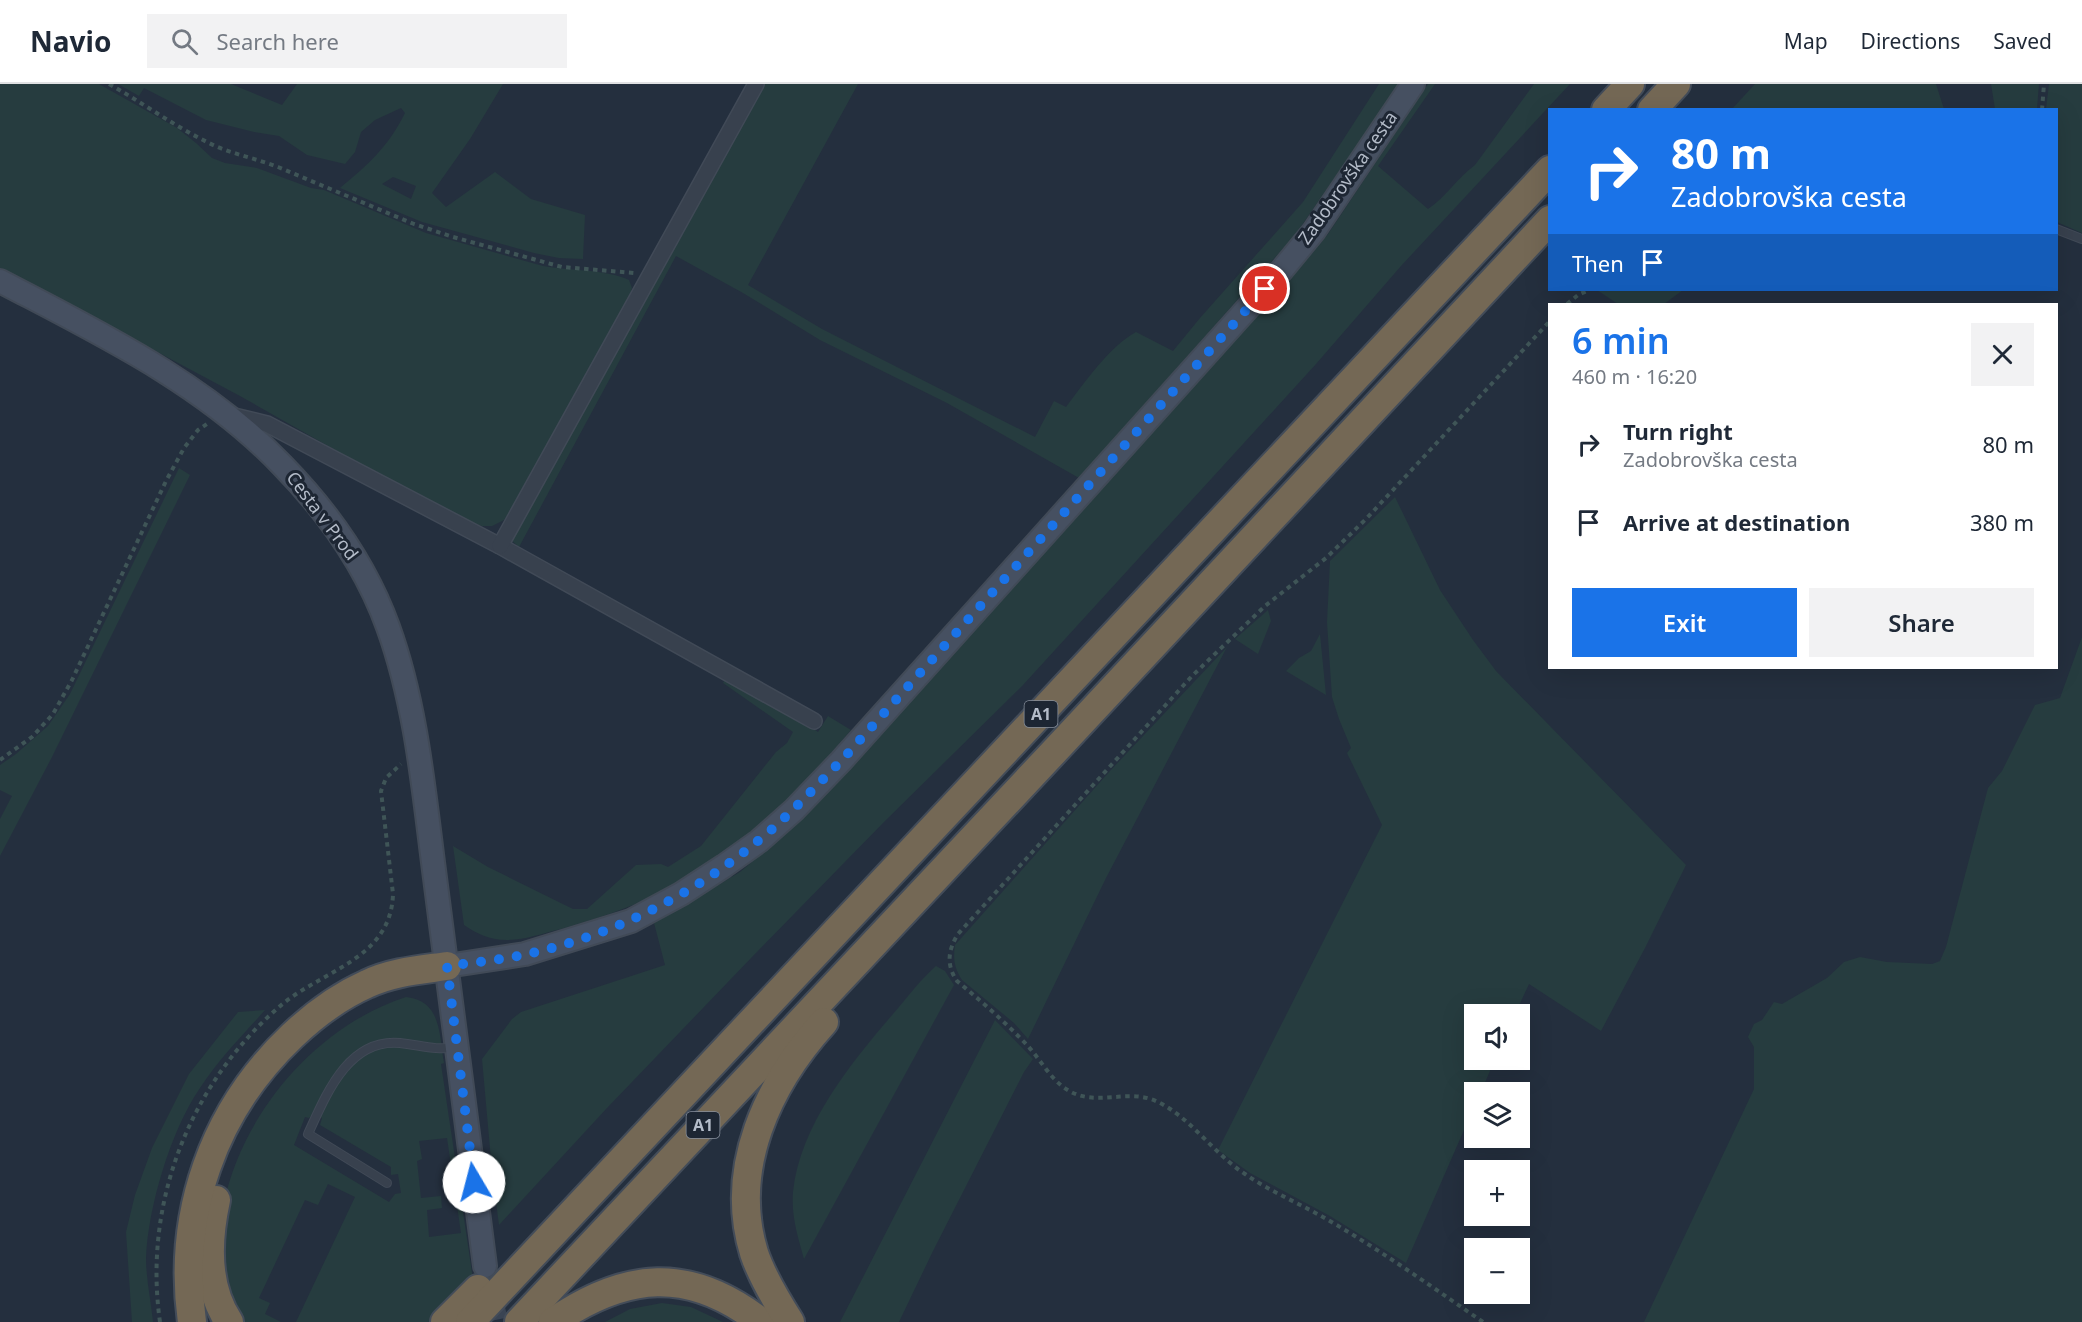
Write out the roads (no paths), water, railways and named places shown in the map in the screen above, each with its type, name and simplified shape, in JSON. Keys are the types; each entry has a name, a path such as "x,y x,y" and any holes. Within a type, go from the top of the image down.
{"highway":[{"path":"1608,108 1630,84"},
{"path":"1654,108 1676,84"},
{"name":"A1","path":"470,1322 1548,172"},
{"name":"A1","path":"519,1322 1548,222"},
{"path":"790,1322 762,1272 749,1230 745,1190 751,1153 764,1113 785,1072 821,1026 858,985 889,928"},
{"path":"192,1322 188,1295 188,1259 196,1202 207,1164 220,1134 246,1088 268,1060 300,1028 346,995 365,984 397,973 447,966"},
{"path":"230,1322 216,1298 212,1281 211,1226 224,1172 249,1118 274,1081 316,1039 343,1019 447,966"},
{"path":"445,1322 486,1282 531,1257"},
{"path":"553,1322 611,1291 631,1285 668,1282 688,1284 727,1298 761,1322"}],"main road":[{"name":"Zadobrovška cesta","path":"447,966 525,954 631,921 681,894 724,866 759,841 794,810 841,761 1281,271 1314,231 1413,84"},
{"name":"Cesta v Prod","path":"0,281 132,351 225,414 280,463 319,507 354,555 388,626 410,708 447,966 485,1266"}],"street":[{"path":"500,546 756,84"},
{"path":"225,414 267,424 500,546 814,721"}],"lane":[{"path":"2058,230 2082,239"},
{"path":"387,1183 308,1134 322,1102 345,1067 354,1057 371,1046 398,1042 441,1050 456,1047"}],"tunnel":[{"path":"485,1266 497,1322"}]}
